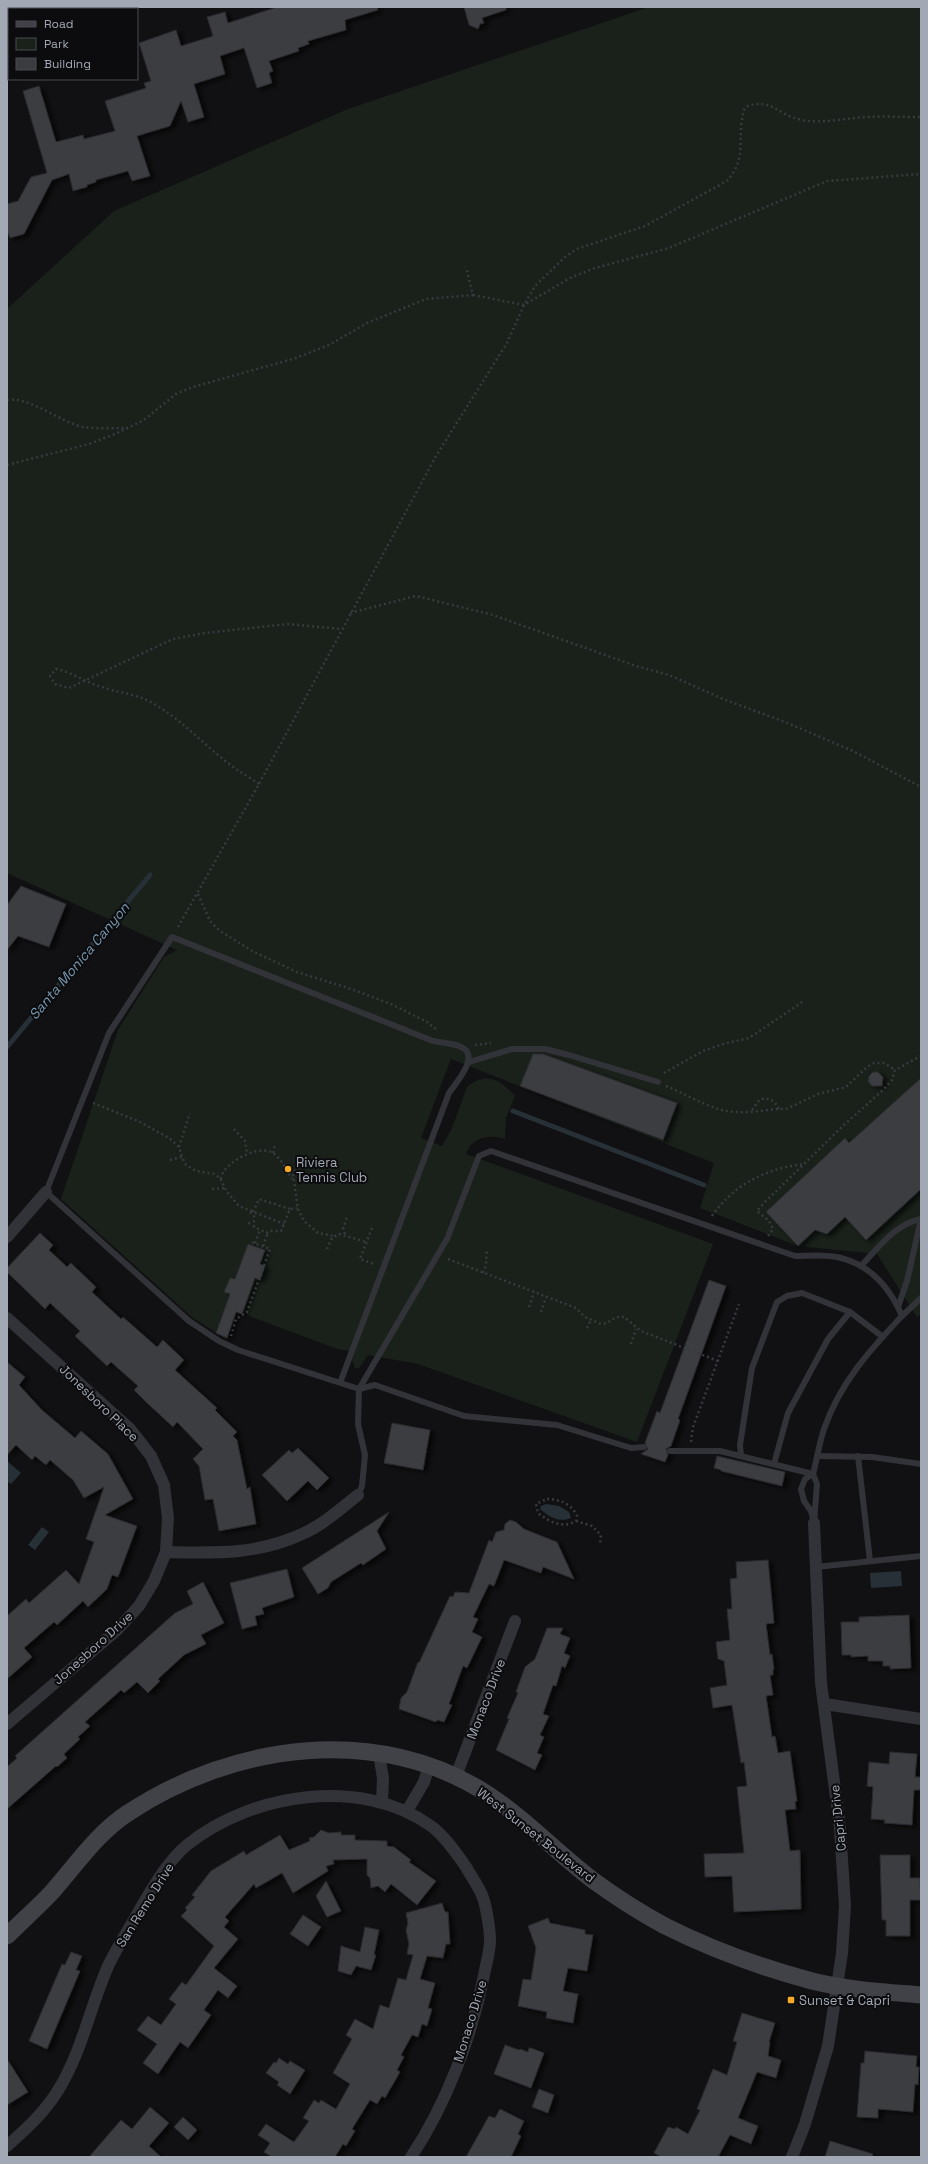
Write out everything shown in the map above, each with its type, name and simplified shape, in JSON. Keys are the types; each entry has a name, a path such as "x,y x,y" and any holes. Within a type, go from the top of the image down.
{"main road":[{"name":"West Sunset Boulevard","path":"7,1936 50,1893 96,1840 127,1814 157,1796 213,1770 257,1756 300,1750 337,1749 379,1754 430,1766 456,1776 502,1805 594,1880 665,1926 758,1963 812,1981 837,1986 921,1995"}],"street":[{"path":"7,1237 46,1192"},
{"name":"Jonesboro Place","path":"7,1318 130,1429 151,1456 164,1486 168,1518 166,1552"},
{"path":"166,1552 246,1552 277,1545 304,1534 330,1518 358,1495"},
{"name":"Capri Drive","path":"792,2157 805,2124 819,2081 828,2046 837,1986 845,1906 840,1828 825,1704 821,1683 814,1523"},
{"name":"Jonesboro Drive","path":"7,1724 117,1630 139,1606 154,1581 166,1552"},
{"name":"Monaco Drive","path":"456,1776 516,1621"},
{"path":"825,1704 921,1718"},
{"path":"379,1754 383,1778 382,1802"},
{"path":"407,1811 424,1782 430,1766"},
{"name":"San Remo Drive","path":"7,2146 38,2118 58,2091 72,2063 109,1964 164,1871 186,1846 216,1825 253,1809 299,1797 354,1797 382,1802"},
{"name":"Monaco Drive","path":"382,1802 407,1811 434,1827 460,1859 482,1894 490,1942 479,2001 462,2054 442,2102 411,2157"}],"lane":[{"path":"340,1383 449,1093 469,1062 468,1054 463,1047 433,1041 172,936 109,1033 46,1192 189,1321 227,1346 340,1383 359,1389 376,1385 464,1416 557,1425 631,1448 644,1447"},
{"path":"469,1062 512,1049 545,1049 658,1082"},
{"path":"358,1495 362,1486 365,1455 358,1424 359,1389 447,1239 479,1156 491,1151 707,1224 795,1256 841,1258 861,1266 878,1279 893,1295 902,1316"},
{"path":"861,1266 892,1234 908,1221 921,1219 907,1281 898,1307"},
{"path":"742,1456 740,1445 752,1368 777,1302 787,1296 802,1293 850,1312 883,1337"},
{"path":"814,1523 812,1511 804,1502 801,1489 805,1479 813,1474 824,1430 835,1402 850,1376 902,1316 921,1298"},
{"path":"774,1464 788,1413 828,1339 850,1312"},
{"path":"670,1450 720,1451 813,1474"},
{"path":"817,1456 858,1456 921,1464"},
{"path":"858,1456 870,1561"},
{"name":"Capri Drive","path":"813,1474 817,1484 814,1523"},
{"path":"816,1567 921,1556"}],"path":[{"path":"172,936 198,894 436,456 507,343 524,305 535,286 544,276 565,257 577,249 645,226 727,181 736,170 739,161 740,120 745,107 758,102 772,106 802,120 833,120 866,117 921,117"},
{"path":"7,465 89,444 129,428 144,420 176,394 193,387 296,358 329,345 367,323 426,298 473,295 524,305 570,278 595,268 669,248 826,181 921,174"},
{"path":"466,266 473,295"},
{"path":"7,400 19,400 61,420 83,427 129,428"},
{"path":"350,614 416,596 493,615 636,666 670,675 723,699 785,722 854,751 921,787"},
{"path":"258,784 228,763 190,729 154,704 137,696 85,681 65,671 56,669 50,676 55,684 69,688 85,681 173,639 288,624 341,629"},
{"path":"198,894 210,922 220,931 247,948 297,972 351,989 390,1004 427,1022 463,1047 498,1042"},
{"path":"804,1001 748,1038 703,1051 651,1080 690,1095 710,1106 736,1112 786,1109 818,1094 846,1087 867,1067 874,1064 884,1063 895,1070"},
{"path":"763,1244 773,1229 768,1221 757,1211 803,1164 883,1090 892,1080 895,1070 921,1056"},
{"path":"752,1110 760,1099 769,1098 774,1101 779,1109"},
{"path":"83,1100 138,1121 169,1138 179,1148 182,1157 190,1168 216,1175 221,1179"},
{"path":"179,1148 190,1113"},
{"path":"234,1129 245,1141 247,1153"},
{"path":"273,1153 276,1144"},
{"path":"254,1224 254,1216 232,1199 224,1188 221,1179 222,1174 229,1166 247,1153 264,1150 273,1153 293,1179 298,1209 304,1221 311,1229 322,1234 334,1236 345,1234 366,1242"},
{"path":"170,1160 182,1157"},
{"path":"293,1179 296,1170 315,1157"},
{"path":"307,1163 314,1164"},
{"path":"707,1224 717,1209 734,1191 748,1180 777,1168 803,1164"},
{"path":"216,1175 222,1174"},
{"path":"212,1189 224,1188"},
{"path":"253,1212 257,1201 262,1198 290,1210"},
{"path":"248,1223 254,1224 260,1230 268,1233 271,1231 281,1231 290,1210 296,1207 298,1209"},
{"path":"245,1209 284,1224"},
{"path":"345,1234 343,1229 347,1217"},
{"path":"360,1259 372,1228"},
{"path":"227,1346 236,1319 247,1312 270,1249 253,1243 260,1230"},
{"path":"263,1246 268,1233"},
{"path":"327,1249 334,1236"},
{"path":"483,1273 486,1265 487,1249"},
{"path":"438,1255 576,1308 585,1317 591,1320 604,1324 620,1316 628,1320 636,1329 718,1361"},
{"path":"529,1307 534,1292"},
{"path":"541,1312 546,1297"},
{"path":"691,1450 691,1433 739,1304"},
{"path":"587,1328 591,1320"},
{"path":"631,1344 636,1329"},
{"path":"547,1499 561,1502 574,1510 576,1521 570,1525 548,1521 538,1513 536,1504 547,1499"},
{"path":"576,1521 592,1526 601,1535 600,1544"}],"green space":[{"path":"649,7 921,7 921,1314 917,1317 877,1254 798,1246 700,1208 714,1163 451,1059 421,1138 442,1146 452,1128 467,1087 481,1079 499,1082 510,1090 515,1096 506,1118 505,1139 493,1137 482,1138 477,1140 468,1148 466,1154 713,1244 637,1442 418,1364 368,1355 359,1368 355,1368 352,1360 355,1352 337,1349 236,1311 226,1339 192,1317 61,1199 118,1030 164,957 177,950 7,873 7,309 114,211 348,109"}],"shaded area":[{"path":"7,1461 21,1473 11,1484 7,1481"},
{"path":"546,1504 559,1506 569,1512 571,1518 562,1520 551,1517 540,1509 541,1506"},
{"path":"42,1527 49,1532 35,1550 28,1545"},
{"path":"901,1571 902,1586 871,1588 870,1573"}],"building":[{"path":"277,7 377,7 378,10 345,20 346,30 308,41 309,44 298,48 299,51 269,61 273,71 269,73 272,83 257,88 244,48 220,56 225,74 194,84 204,117 188,122 181,101 170,126 137,136 150,176 132,181 128,171 96,180 96,182 87,185 87,187 73,191 69,174 52,180 24,234 10,238 7,231 7,204 18,201 31,177 47,173 23,91 39,86 56,142 83,135 84,139 115,131 105,101 146,88 144,83 151,81 139,43 176,30 181,46 213,36 207,17 225,12 228,23"},
{"path":"464,7 506,7 506,10 482,18 484,23 480,24 478,29 469,25"},
{"path":"21,886 66,904 49,947 18,936 7,950 7,905"},
{"path":"533,1054 543,1054 677,1103 663,1140 520,1086"},
{"path":"873,1072 878,1072 883,1077 882,1086 872,1086 868,1081 869,1076"},
{"path":"921,1078 921,1189 866,1240 845,1217 827,1234 815,1230 798,1246 766,1212 845,1138 849,1143"},
{"path":"40,1233 53,1245 49,1250 67,1267 71,1263 96,1287 92,1292 121,1319 123,1317 157,1347 163,1340 184,1360 175,1370 217,1408 215,1410 237,1432 233,1436 237,1440 247,1489 250,1487 256,1524 219,1531 213,1499 205,1500 199,1466 193,1459 203,1449 177,1422 173,1427 146,1402 134,1390 138,1386 111,1362 107,1366 75,1336 80,1331 50,1303 45,1309 7,1272 7,1268"},
{"path":"248,1244 265,1250 260,1264 265,1266 260,1280 255,1278 242,1314 236,1312 227,1338 216,1333 230,1294 224,1292 230,1278 235,1279"},
{"path":"709,1280 726,1286 678,1419 680,1420 671,1446 666,1449 668,1455 665,1462 641,1454 648,1449 645,1443 657,1411 660,1413"},
{"path":"7,1362 25,1377 19,1385 42,1410 75,1438 81,1431 108,1454 133,1499 105,1515 137,1526 118,1577 112,1575 107,1589 88,1607 83,1601 57,1625 54,1622 24,1648 32,1657 7,1679 7,1616 26,1599 29,1603 66,1570 79,1584 94,1542 86,1539 104,1487 84,1498 73,1480 50,1460 46,1465 35,1456 32,1460 16,1445 7,1455"},
{"path":"392,1423 430,1430 423,1470 384,1463"},
{"path":"298,1448 329,1478 317,1490 308,1481 287,1501 262,1475 289,1450 292,1453"},
{"path":"717,1456 785,1472 782,1486 714,1468"},
{"path":"389,1512 377,1531 386,1549 363,1565 361,1563 331,1582 328,1588 318,1594 302,1568"},
{"path":"510,1520 516,1522 524,1529 557,1542 574,1579 543,1567 541,1573 504,1560 494,1586 489,1584 473,1617 478,1619 472,1632 482,1637 467,1668 463,1666 449,1704 452,1705 444,1722 437,1720 436,1722 399,1709 401,1698 407,1692 418,1662 419,1663 450,1596 453,1597 455,1592 469,1593 489,1540 492,1542 496,1532 504,1530 505,1524"},
{"path":"768,1560 774,1623 766,1624 770,1655 772,1654 774,1669 773,1675 770,1675 773,1695 766,1696 772,1737 775,1736 778,1753 790,1751 797,1801 795,1802 796,1809 785,1810 790,1851 800,1850 801,1909 734,1912 732,1876 705,1877 704,1854 744,1853 737,1787 747,1786 744,1762 741,1763 732,1705 713,1708 710,1688 727,1685 724,1661 718,1659 716,1642 730,1640 727,1609 732,1609 730,1579 737,1578 736,1562"},
{"path":"287,1569 294,1597 262,1608 264,1614 255,1616 257,1625 242,1629 230,1583"},
{"path":"203,1582 224,1623 201,1635 206,1644 184,1655 158,1679 160,1681 148,1693 137,1682 124,1693 121,1690 85,1722 90,1726 78,1737 80,1739 64,1754 67,1758 7,1809 7,1767 17,1758 15,1756 175,1613 193,1604 187,1591"},
{"path":"909,1615 911,1668 890,1669 890,1666 883,1666 883,1661 868,1661 868,1656 851,1657 851,1655 842,1655 841,1622 859,1622 859,1617"},
{"path":"547,1628 563,1628 560,1634 570,1638 564,1653 570,1656 565,1668 562,1666 556,1686 553,1685 543,1714 549,1716 540,1735 544,1737 537,1753 542,1755 535,1770 496,1750 509,1719 507,1718 518,1693 516,1692 525,1667 535,1659"},
{"path":"890,1752 917,1754 915,1777 921,1777 921,1790 914,1790 912,1825 884,1823 885,1820 871,1819 873,1787 867,1786 869,1762 889,1764"},
{"path":"321,1830 329,1833 341,1832 341,1835 355,1835 355,1840 387,1841 387,1846 394,1847 411,1860 409,1862 436,1881 417,1905 391,1884 385,1892 378,1886 371,1888 370,1878 367,1875 367,1859 333,1860 334,1864 326,1866 328,1871 293,1893 282,1873 256,1888 254,1884 225,1917 229,1921 224,1927 238,1939 214,1968 237,1986 228,1998 218,1990 204,2010 211,2015 188,2048 180,2042 158,2074 143,2063 157,2044 137,2030 148,2016 161,2025 176,2004 169,1999 182,1982 186,1985 214,1946 181,1916 187,1910 185,1908 195,1897 192,1895 211,1871 244,1851 246,1855 280,1835 289,1850 310,1841 309,1838 314,1837"},
{"path":"880,1855 910,1855 910,1878 920,1878 921,1900 910,1900 910,1936 886,1936 886,1920 882,1920"},
{"path":"326,1881 341,1911 327,1917 316,1896"},
{"path":"442,1903 445,1912 448,1912 450,1944 446,1944 443,1958 427,1956 420,1979 435,1983 428,2008 432,2009 427,2026 422,2024 418,2037 412,2035 401,2055 404,2057 397,2070 400,2072 385,2098 382,2096 377,2104 370,2100 352,2129 355,2131 346,2146 343,2144 335,2157 272,2157 264,2152 270,2143 258,2135 266,2124 294,2142 309,2121 303,2118 314,2100 319,2103 321,2100 336,2109 350,2084 333,2073 352,2039 346,2035 355,2019 373,2029 380,2005 389,2008 398,1978 406,1980 413,1955 407,1954 409,1944 406,1930 408,1923 406,1913"},
{"path":"303,1915 321,1927 308,1946 290,1934"},
{"path":"548,1918 550,1923 585,1930 585,1934 593,1935 587,1971 568,1968 563,1991 578,1994 573,2023 546,2018 547,2012 518,2006 523,1979 531,1980 536,1948 528,1926"},
{"path":"365,1927 379,1930 374,1955 376,1955 371,1970 356,1966 351,1975 338,1971 341,1946 360,1952"},
{"path":"71,1952 82,1956 76,1970 80,1971 47,2049 29,2041 62,1964 65,1965"},
{"path":"742,2013 775,2023 769,2042 768,2056 781,2060 776,2078 757,2072 738,2118 758,2126 751,2144 730,2135 718,2157 661,2157 654,2153 668,2127 675,2129 676,2127 688,2134 700,2110 697,2109 713,2069 727,2075 737,2042 733,2041"},
{"path":"505,2045 528,2052 529,2048 531,2048 544,2053 531,2088 494,2074"},
{"path":"865,2051 917,2056 916,2067 919,2067 918,2085 915,2084 913,2112 878,2109 878,2118 857,2117 861,2063 864,2063"},
{"path":"279,2058 288,2064 290,2061 305,2070 290,2094 277,2085 279,2082 266,2073"},
{"path":"7,2059 28,2092 7,2105"},
{"path":"539,2089 554,2095 548,2113 532,2107"},
{"path":"150,2107 169,2123 149,2146 161,2157 89,2157 121,2120 132,2129"},
{"path":"500,2109 524,2121 518,2134 521,2136 511,2157 466,2157 489,2116 495,2118"},
{"path":"183,2117 197,2130 188,2140 174,2127"},
{"path":"830,2141 873,2154 872,2157 825,2157"}],"waterway":[{"name":"Santa Monica Canyon","path":"7,1047 150,875"},
{"path":"513,1111 704,1185"}],"place":[{"name":"Riviera Tennis Club","path":"288,1169"},
{"name":"Sunset & Capri","path":"791,2000"}]}
